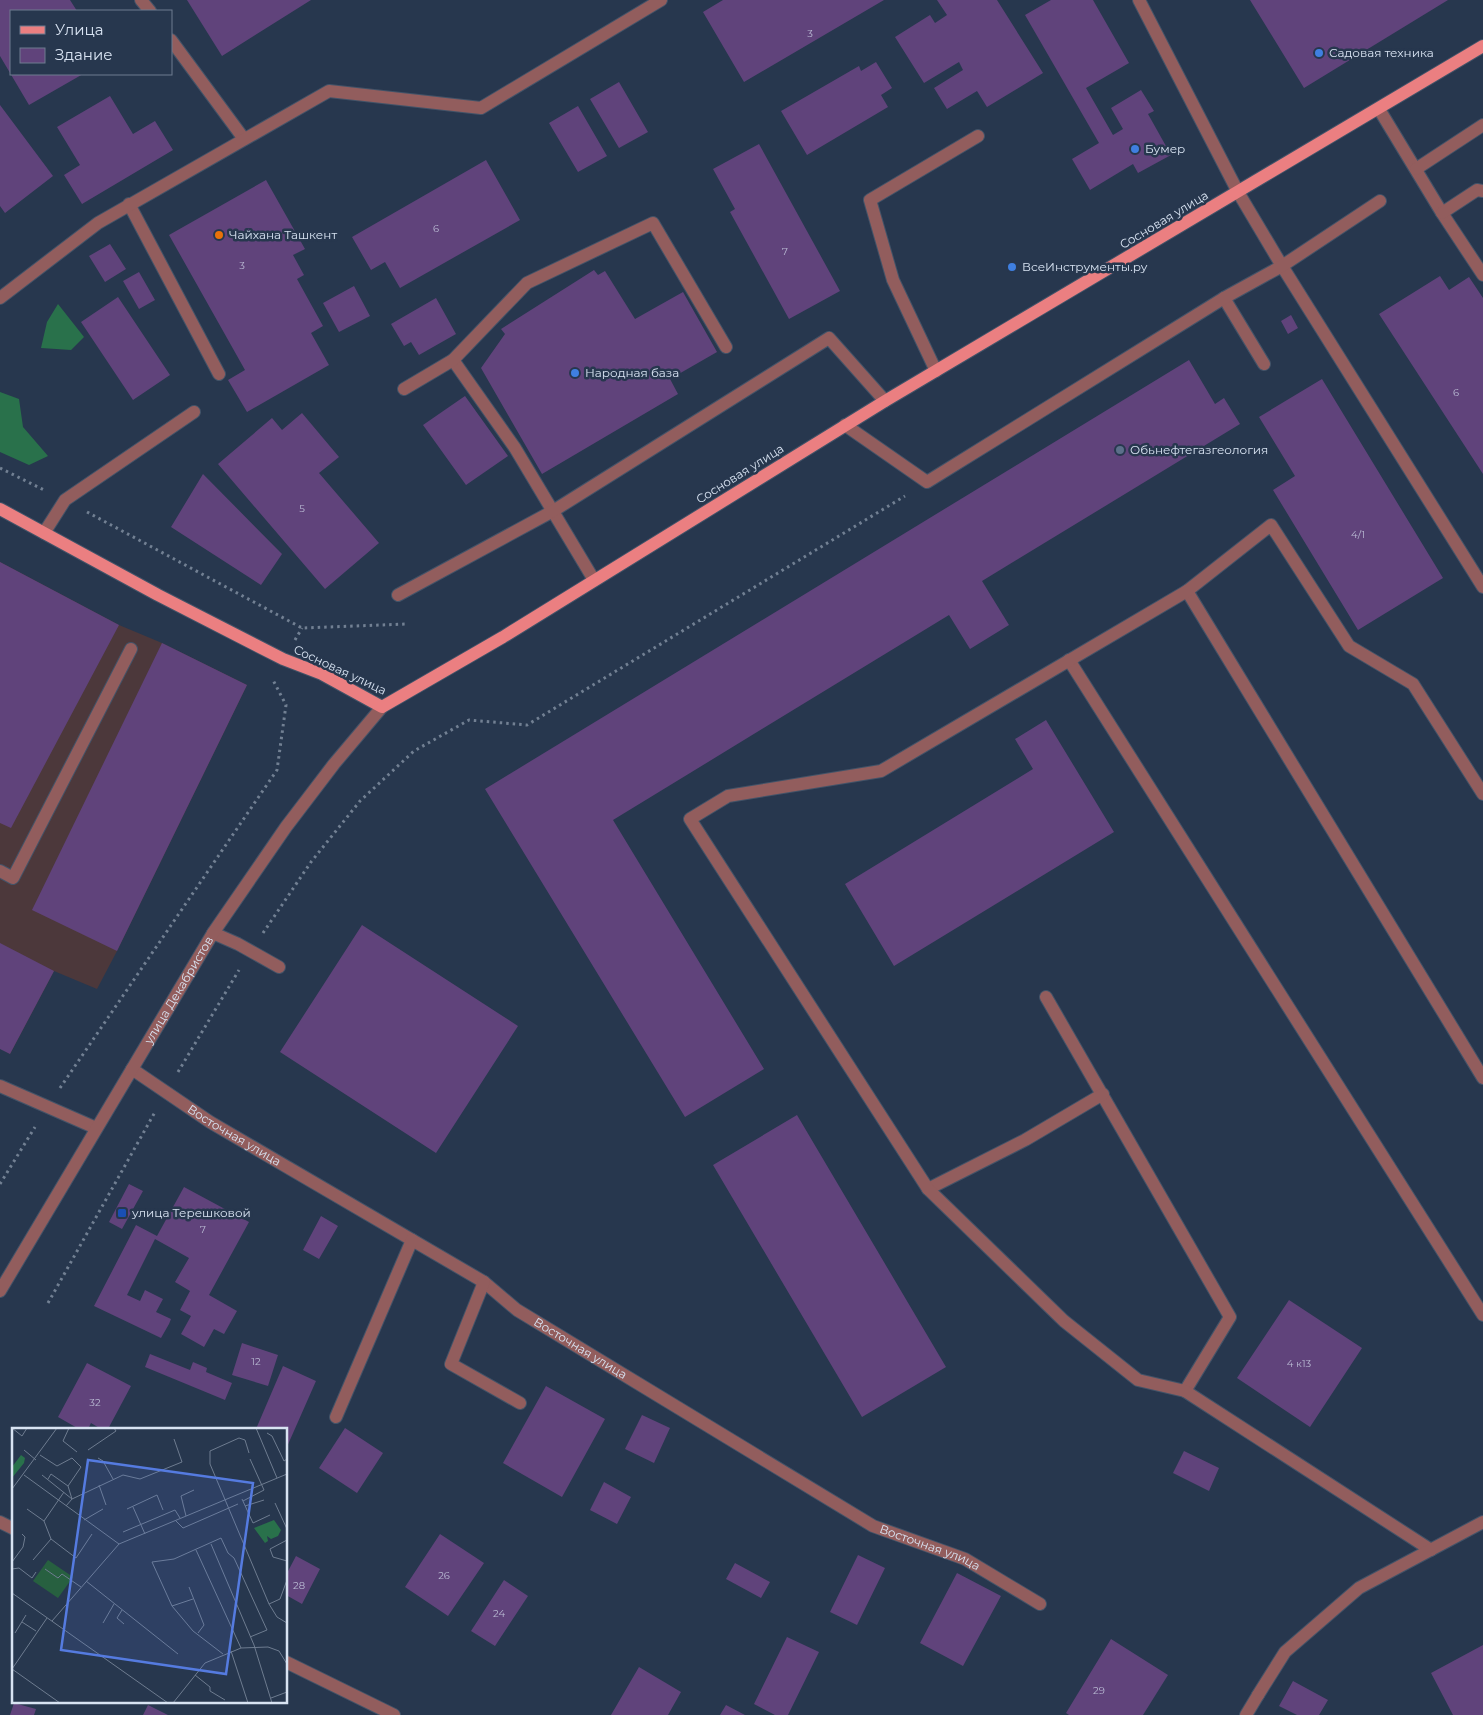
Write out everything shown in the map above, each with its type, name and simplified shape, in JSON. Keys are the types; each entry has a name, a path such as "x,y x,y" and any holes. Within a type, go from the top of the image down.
{"main road":[{"name":"Сосновая улица","path":"0,509 158,595 283,659 322,674 382,707 455,666 885,401 1483,46"}],"street":[{"path":"141,0 149,10"},
{"path":"0,298 98,223 329,91 481,108 661,0"},
{"path":"1139,0 1238,192 1282,266 1483,587"},
{"path":"172,41 244,139"},
{"path":"1379,109 1442,213 1483,275"},
{"path":"1416,169 1483,125"},
{"path":"936,371 893,280 870,200 978,136"},
{"path":"1442,213 1477,190 1483,191"},
{"path":"845,426 927,482 1224,298 1282,266 1380,201"},
{"path":"130,204 219,374"},
{"path":"404,389 453,360 527,283 653,224 726,347"},
{"path":"1224,298 1264,364"},
{"path":"398,595 553,510 829,338 885,401"},
{"path":"453,360 515,448 594,580"},
{"path":"44,533 65,500 194,412"},
{"path":"1431,1550 1186,1391 1138,1380 1064,1321 928,1189 690,820 728,796 881,771 1187,591 1271,525 1349,646 1413,684 1483,794"},
{"path":"1187,591 1483,1078"},
{"path":"0,871 13,878 131,649"},
{"path":"1069,660 1483,1315"},
{"name":"улица Декабристов","path":"0,1291 213,933 286,827 334,764 382,707"},
{"path":"213,933 279,967"},
{"path":"1046,997 1230,1316 1186,1391"},
{"name":"Восточная улица","path":"132,1069 210,1122 484,1282 517,1310 873,1526 965,1559 1040,1604"},
{"path":"0,1086 96,1128"},
{"path":"928,1189 1025,1140 1103,1094"},
{"path":"336,1417 412,1240"},
{"path":"484,1282 451,1364 520,1403"},
{"path":"0,1522 12,1528"},
{"path":"1246,1715 1285,1652 1359,1588 1483,1522"},
{"path":"288,1663 394,1715"}],"path":[{"path":"0,468 65,500 302,628 407,624"},
{"path":"48,1303 166,1092 250,951 312,862 360,801 414,751 469,720 527,726 927,482"},
{"path":"0,1184 47,1107 277,770 286,705 272,679"}],"shaded area":[{"path":"0,562 119,625 162,643 247,685 97,989 54,971 10,1054 0,1048"}],"green space":[{"path":"58,304 84,337 71,350 41,348 47,322"},
{"path":"0,392 19,399 23,427 48,456 29,465 0,452"}],"building":[{"path":"0,0 70,0 76,10 10,10 10,73 0,56"},
{"path":"187,0 311,0 222,56"},
{"path":"723,0 884,0 744,82 703,12"},
{"path":"937,0 997,0 1043,73 987,107 977,91 947,109 934,88 963,70 959,62 924,83 895,37 930,15 935,23 947,15"},
{"path":"1051,0 1093,0 1129,63 1086,88 1113,135 1123,129 1111,108 1141,90 1154,111 1148,114 1171,155 1138,173 1133,164 1090,190 1072,159 1099,143 1025,15"},
{"path":"1250,0 1448,0 1304,88"},
{"path":"876,62 892,88 881,95 888,107 807,155 781,111 859,66 861,71"},
{"path":"11,75 81,75 29,105"},
{"path":"619,82 648,132 619,148 590,99"},
{"path":"110,96 133,134 155,121 173,150 82,204 64,175 80,165 57,127"},
{"path":"0,105 53,176 5,213 0,206"},
{"path":"578,106 607,156 578,172 549,123"},
{"path":"759,144 840,291 789,319 730,212 735,209 713,169"},
{"path":"486,160 520,220 400,288 385,262 371,270 352,237"},
{"path":"266,180 305,249 293,255 304,275 297,279 323,326 311,333 329,365 247,412 228,380 245,370 169,235"},
{"path":"110,244 126,269 105,282 89,256"},
{"name":"Народная база","path":"594,270 598,275 605,271 635,319 683,292 717,352 670,379 678,394 542,474 481,368 505,334 501,329"},
{"path":"139,272 155,300 139,309 123,281"},
{"path":"1440,276 1449,290 1469,277 1483,298 1483,474 1379,314"},
{"path":"354,286 370,316 339,332 323,303"},
{"path":"118,297 170,375 133,400 81,322"},
{"path":"436,298 456,334 419,355 411,342 404,346 391,324"},
{"path":"1291,315 1298,328 1288,334 1281,321"},
{"path":"1189,360 1215,404 1224,398 1240,424 982,581 1009,625 970,649 949,615 613,820 764,1069 685,1117 485,789"},
{"path":"1322,379 1443,578 1358,630 1273,490 1295,476 1259,417"},
{"path":"465,396 508,456 466,485 423,425"},
{"path":"302,413 339,457 319,473 379,543 325,589 218,464 272,418 282,430"},
{"path":"203,474 282,554 261,585 171,527"},
{"path":"0,562 119,625 11,828 0,823"},
{"path":"162,643 247,685 117,951 32,910"},
{"path":"1046,720 1114,832 894,966 845,884 1033,769 1015,739"},
{"path":"362,925 518,1026 436,1153 280,1052"},
{"path":"0,943 54,971 10,1054 0,1049"},
{"path":"797,1115 946,1367 862,1417 713,1165"},
{"path":"129,1184 143,1191 122,1229 109,1222"},
{"path":"184,1187 249,1222 209,1295 237,1311 224,1334 214,1329 204,1347 181,1334 191,1316 180,1310 190,1291 175,1282 189,1258 155,1239 127,1295 140,1301 145,1290 163,1299 156,1312 171,1319 161,1338 94,1306 136,1225 157,1236"},
{"path":"321,1216 338,1226 319,1259 303,1250"},
{"path":"1289,1300 1362,1348 1310,1427 1237,1378"},
{"path":"242,1343 278,1355 268,1386 232,1375"},
{"path":"150,1354 190,1370 193,1362 207,1368 206,1372 232,1383 225,1400 145,1367"},
{"path":"87,1363 131,1386 109,1428 99,1428 91,1423 88,1428 77,1428 58,1417"},
{"path":"283,1366 316,1381 288,1444 288,1428 256,1428"},
{"path":"546,1386 605,1419 562,1497 503,1463"},
{"path":"642,1415 670,1428 654,1463 625,1449"},
{"path":"345,1428 383,1453 357,1493 319,1468"},
{"path":"1184,1451 1219,1468 1209,1491 1173,1473"},
{"path":"604,1482 631,1497 617,1524 590,1510"},
{"path":"440,1534 484,1563 448,1616 405,1587"},
{"path":"858,1555 885,1568 857,1625 830,1612"},
{"path":"296,1556 320,1569 302,1604 288,1596 288,1571"},
{"path":"735,1563 770,1582 761,1598 726,1579"},
{"path":"957,1573 1001,1596 963,1666 920,1643"},
{"path":"504,1580 528,1596 495,1646 471,1631"},
{"path":"787,1637 819,1652 788,1715 775,1715 754,1704"},
{"path":"1111,1639 1168,1675 1143,1715 1069,1715 1066,1713"},
{"path":"1483,1645 1483,1715 1453,1715 1431,1673"},
{"path":"639,1667 681,1692 668,1715 611,1715"},
{"path":"1293,1681 1328,1700 1319,1715 1297,1715 1279,1706"},
{"path":"14,1703 36,1709 34,1715 10,1715"},
{"path":"148,1705 168,1715 143,1715"},
{"path":"726,1705 745,1715 720,1715"}],"place":[{"name":"Садовая техника","path":"1319,53"},
{"name":"Бумер","path":"1135,149"},
{"name":"Чайхана Ташкент","path":"219,235"},
{"name":"ВсеИнструменты.ру","path":"1012,267"},
{"name":"Народная база","path":"575,373"},
{"name":"Обьнефтегазгеология","path":"1120,450"},
{"name":"улица Терешковой","path":"122,1213"}]}
